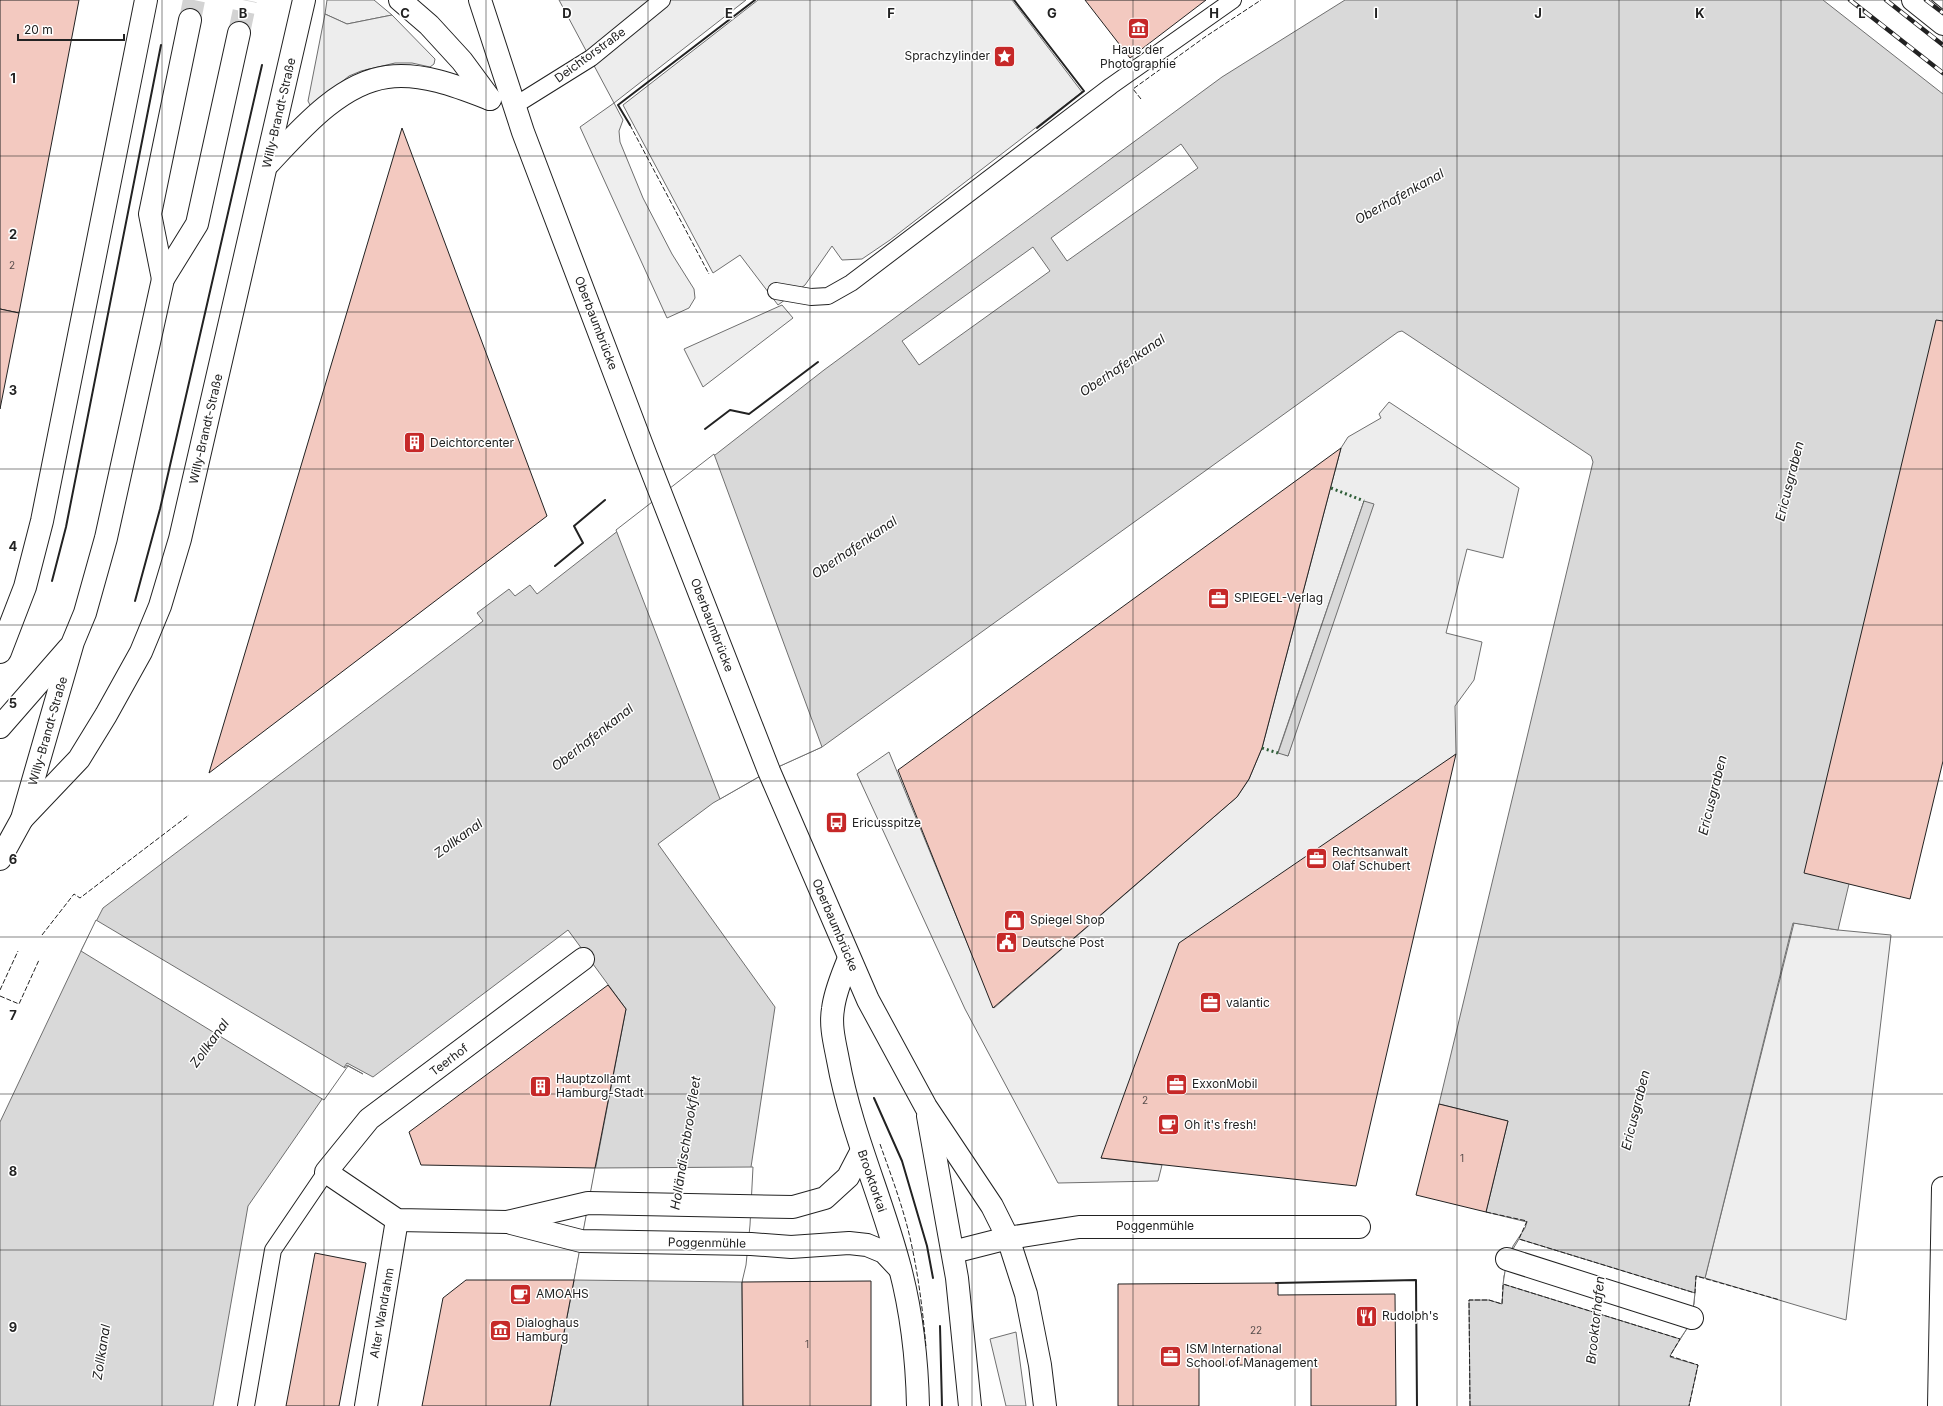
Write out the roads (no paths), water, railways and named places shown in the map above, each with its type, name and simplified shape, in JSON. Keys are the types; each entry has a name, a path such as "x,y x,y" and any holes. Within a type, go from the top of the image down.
{"main road":[{"path":"0,652 25,587 42,521 146,0"},
{"name":"Willy-Brandt-Straße","path":"22,819 79,759 141,652 160,606 180,539 268,164 304,0"},
{"name":"Oberbaumbrücke","path":"400,0 429,25 457,56 490,99 523,132"},
{"name":"Oberbaumbrücke","path":"480,0 523,132 651,468 769,771 868,1000 926,1107 992,1206 1008,1238"},
{"path":"1913,0 1943,24"},
{"name":"Willy-Brandt-Straße","path":"164,279 150,214 190,20"},
{"name":"Willy-Brandt-Straße","path":"0,859 22,819 73,642 85,613 106,538 164,279 197,224 239,33"},
{"path":"268,164 309,120 328,105 361,85 387,77 412,77 452,84 490,99"},
{"name":"Willy-Brandt-Straße","path":"0,728 73,642"},
{"name":"Brooktorkai","path":"849,958 832,1010 833,1033 842,1084 862,1152 882,1209 900,1269 912,1321 917,1364 918,1406"},
{"name":"Teerhof","path":"326,1172 369,1119 583,959"},
{"name":"Oberbaumbrücke","path":"926,1107 953,1252"},
{"name":"Poggenmühle","path":"507,1222 588,1203 793,1207 825,1198 848,1177 862,1152"},
{"path":"326,1172 397,1220"},
{"path":"1939,1406 1941,1373 1943,1188"},
{"name":"Poggenmühle","path":"397,1220 507,1222 581,1241 751,1244 791,1247 849,1243 867,1245 884,1252 900,1269"},
{"name":"Alter Wandrahm","path":"366,1406 397,1220"},
{"name":"Poggenmühle","path":"953,1252 1008,1238 1080,1227 1359,1227"},
{"path":"1008,1238 1026,1294 1040,1365 1045,1406"},
{"path":"953,1252 970,1406"},
{"path":"1507,1259 1692,1318"}],"lane":[{"name":"Deichtorstraße","path":"514,106 591,58 662,0"},
{"path":"776,291 811,297 828,296 851,283 1111,86 1233,0"},
{"path":"246,1406 274,1250 326,1172"}],"water":[{"path":"1345,0 1943,0 1943,490 1838,930 1793,923 1705,1278 1696,1276 1694,1304 1686,1330 1670,1357 1698,1365 1689,1406 1470,1406 1469,1300 1489,1300 1502,1304 1504,1276 1513,1246 1525,1228 1527,1222 1486,1212 1508,1121 1439,1104 1593,462 1591,456 1402,331 1398,332 822,747 769,771 713,803 658,844 775,1007 751,1167 748,1225 742,1282 743,1406 550,1406 626,1009 568,930 373,1077 347,1063 248,1206 213,1406 0,1406 0,1122 103,908 483,621 477,613 509,589 515,596 530,585 537,594 824,370 1222,77"},
{"path":"1364,501 1374,504 1288,756 1278,753"}],"tunnel":[{"path":"190,20 194,0"},
{"path":"239,33 246,0"}],"railway":[{"path":"1850,0 1943,73"},
{"path":"1886,0 1943,45"},
{"path":"1926,0 1943,13"}],"place":[{"name":"Haus der Photographie","path":"1138,29"},
{"name":"Sprachzylinder","path":"1005,56"},
{"name":"Deichtorcenter","path":"414,443"},
{"name":"SPIEGEL-Verlag","path":"1218,598"},
{"name":"Ericusspitze","path":"837,823"},
{"name":"Rechtsanwalt Olaf Schubert","path":"1317,859"},
{"name":"Spiegel Shop","path":"1014,920"},
{"name":"Deutsche Post","path":"1007,943"},
{"name":"valantic","path":"1211,1003"},
{"name":"ExxonMobil","path":"1176,1084"},
{"name":"Hauptzollamt Hamburg-Stadt","path":"541,1086"},
{"name":"Oh it's fresh!","path":"1168,1125"},
{"name":"AMOAHS","path":"520,1294"},
{"name":"Rudolph's","path":"1366,1316"},
{"name":"Dialoghaus Hamburg","path":"500,1330"},
{"name":"ISM International School of Management","path":"1170,1356"}],"water label":[{"name":"Oberhafenkanal","path":"1399,196"},
{"name":"Oberhafenkanal","path":"1122,365"},
{"name":"Ericusgraben","path":"1789,481"},
{"name":"Oberhafenkanal","path":"854,547"},
{"name":"Oberhafenkanal","path":"592,737"},
{"name":"Ericusgraben","path":"1712,795"},
{"name":"Zollkanal","path":"458,838"},
{"name":"Zollkanal","path":"209,1043"},
{"name":"Ericusgraben","path":"1635,1110"},
{"name":"Holländischbrookfleet","path":"685,1143"},
{"name":"Brooktorhafen","path":"1595,1320"},
{"name":"Zollkanal","path":"101,1352"}]}
